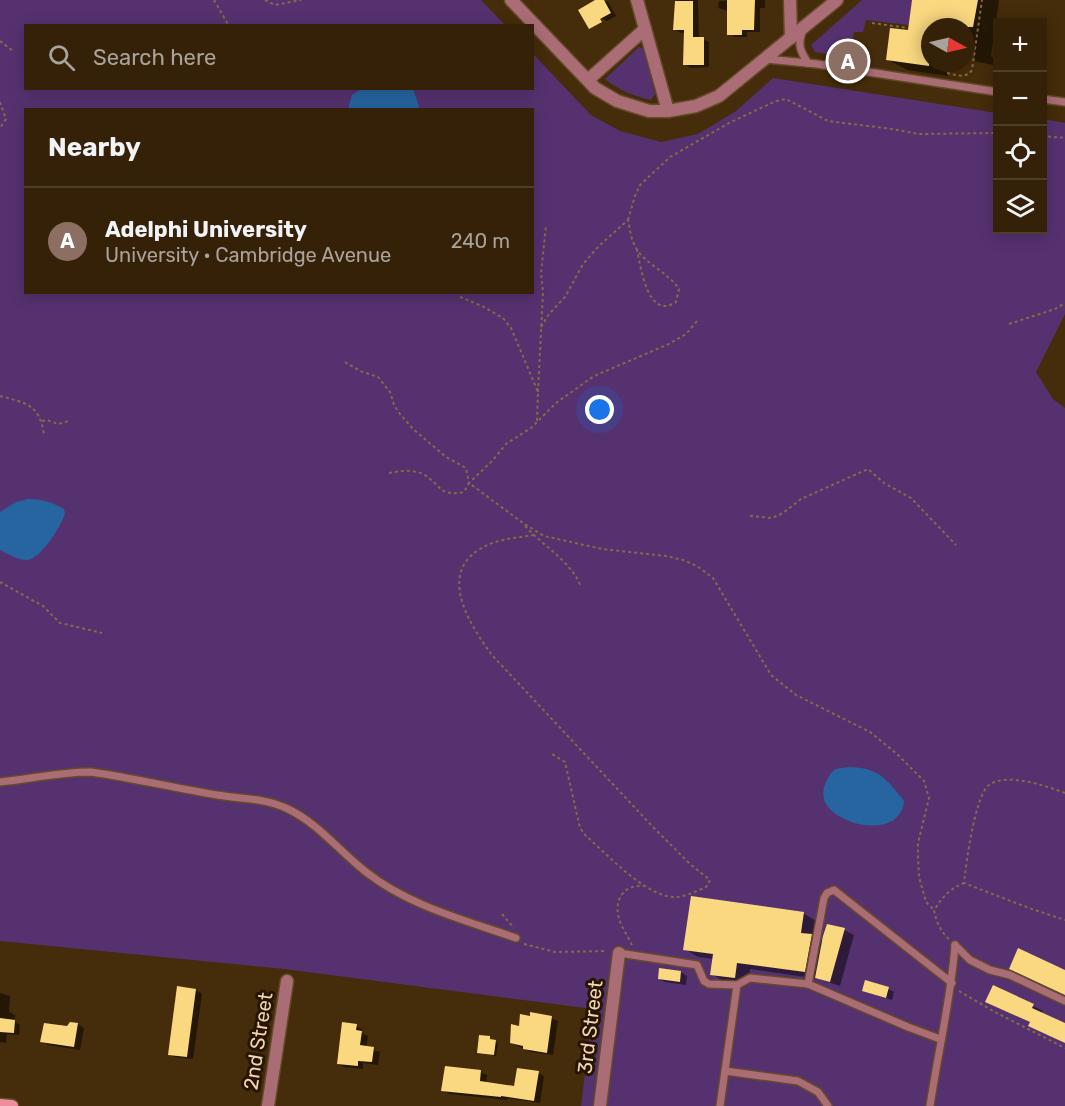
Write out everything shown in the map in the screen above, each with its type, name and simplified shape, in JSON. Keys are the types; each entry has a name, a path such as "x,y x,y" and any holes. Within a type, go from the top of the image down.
{"main road":[{"path":"0,1105 12,1106"}],"street":[{"path":"511,0 604,94 617,101 650,111 690,108 710,102 734,86 837,0"},
{"path":"637,0 668,111"},
{"path":"790,0 791,38"},
{"path":"588,80 645,29"},
{"name":"3rd Street","path":"600,1106 619,953"},
{"name":"2nd Street","path":"268,1106 287,981"}],"lane":[{"path":"803,29 799,47 808,63"},
{"path":"766,59 808,63 993,91"},
{"path":"1047,100 1065,102"},
{"path":"0,782 28,780 69,772 90,772 222,796 263,800 305,818 366,872 393,889 428,907 516,938"},
{"path":"0,776 12,781"},
{"path":"808,984 824,898 826,893 834,890 952,984"},
{"path":"930,1106 940,1039 952,984 955,945"},
{"path":"955,945 970,960 990,970 1011,975 1065,1001"},
{"path":"619,953 697,965 704,981 709,984 737,985 750,978 808,984 940,1039"},
{"path":"720,1106 737,985"},
{"path":"725,1071 798,1081 818,1092 828,1106"}],"path":[{"path":"214,0 228,24"},
{"path":"265,0 275,4 301,0"},
{"path":"943,73 964,76 971,72 982,0"},
{"path":"872,23 908,28"},
{"path":"0,40 13,51"},
{"path":"637,250 679,289 676,302 670,306 664,307 652,299 645,285 628,220 634,195 640,185 670,157 731,122 776,101 786,99 828,121 919,134 993,133"},
{"path":"0,102 6,119 0,128"},
{"path":"1047,136 1065,138"},
{"path":"541,327 549,314 565,297 583,264 628,220"},
{"path":"537,421 543,292 541,273 546,226"},
{"path":"460,297 503,318 511,327 538,392"},
{"path":"1009,324 1055,309 1065,303"},
{"path":"389,472 412,471 423,474 444,493 464,492 469,483 486,468 506,444 531,428 556,404 594,376 669,344 686,334 698,320"},
{"path":"345,362 360,371 378,377 385,384 394,405 406,421 432,446 466,468 469,483 544,536 602,549 666,556 696,566 712,578 771,675 796,695 870,732 897,754 924,781 930,798 918,843 919,877 926,902 934,910 943,934 955,945"},
{"path":"0,396 29,404 42,421 44,434"},
{"path":"42,421 47,420 58,424 69,421"},
{"path":"750,516 772,518 783,513 801,499 868,469 884,483 911,498 956,545"},
{"path":"523,523 570,567 581,587"},
{"path":"534,535 496,542 479,549 467,560 459,576 459,593 478,636 491,654 652,826 691,865 710,880 706,887 674,897 659,893 644,886 586,836 580,828 565,762 552,754"},
{"path":"0,582 43,606 60,624 102,633"},
{"path":"964,883 975,818 982,792 990,784 1005,780 1023,780 1065,793"},
{"path":"934,910 943,895 951,888 964,883 1029,909 1065,920"},
{"path":"636,956 617,913 624,890 636,885 644,886"},
{"path":"502,914 513,926 516,938 526,945 555,952 619,953"},
{"path":"952,984 993,1011 1065,1048"}],"shaded area":[{"path":"0,0 481,0 504,24 24,24 24,90 534,90 534,55 591,115 620,131 661,142 698,134 736,111 773,78 993,112 993,234 1047,234 1047,120 1065,123 1065,314 1036,372 1053,399 1065,408 1065,1106 581,1106 593,1009 284,969 0,941"},
{"path":"862,0 912,0 909,25 866,20 863,32 854,32 850,54 858,56 859,59 815,52 811,45"},
{"path":"639,47 644,49 655,94 651,100 626,92 605,79"}],"water":[{"path":"359,90 413,90 420,108 348,108 352,95"},
{"path":"28,499 51,503 64,509 65,513 60,525 44,548 33,558 27,560 0,550 0,512 16,502"},
{"path":"849,767 875,772 887,780 904,801 900,814 891,822 865,825 851,822 829,808 823,795 826,782 835,769"}],"building":[{"path":"595,0 604,0 611,13 600,19 602,22 589,29 578,10"},
{"path":"727,0 755,0 754,30 742,30 742,35 727,35"},
{"path":"912,0 978,0 975,18 921,18 921,65 886,60 890,28 908,30"},
{"path":"675,1 693,1 693,37 704,37 704,65 683,65 684,30 673,30"},
{"path":"691,896 804,912 801,933 812,934 805,972 737,963 735,978 710,975 713,954 683,950"},
{"path":"827,924 845,928 830,982 815,978"},
{"path":"1018,948 1065,970 1065,995 1009,969"},
{"path":"659,968 681,971 680,982 658,979"},
{"path":"865,980 889,987 886,998 862,991"},
{"path":"993,985 1034,1004 1032,1008 1065,1023 1065,1043 1028,1026 1030,1022 985,1002"},
{"path":"177,986 196,989 187,1057 168,1055"},
{"path":"530,1012 552,1016 547,1053 523,1049 523,1046 510,1043 511,1024 519,1026 520,1014 530,1016"},
{"path":"0,1018 15,1020 14,1033 0,1032"},
{"path":"70,1022 78,1023 74,1047 40,1042 44,1023 67,1026"},
{"path":"342,1022 357,1024 356,1030 362,1031 360,1045 374,1047 372,1062 358,1061 358,1066 337,1064"},
{"path":"479,1035 490,1036 490,1039 496,1040 494,1055 477,1053"},
{"path":"445,1066 481,1070 480,1081 514,1086 517,1068 539,1071 534,1101 441,1091"}],"place":[{"name":"Adelphi University","path":"848,61"}]}
